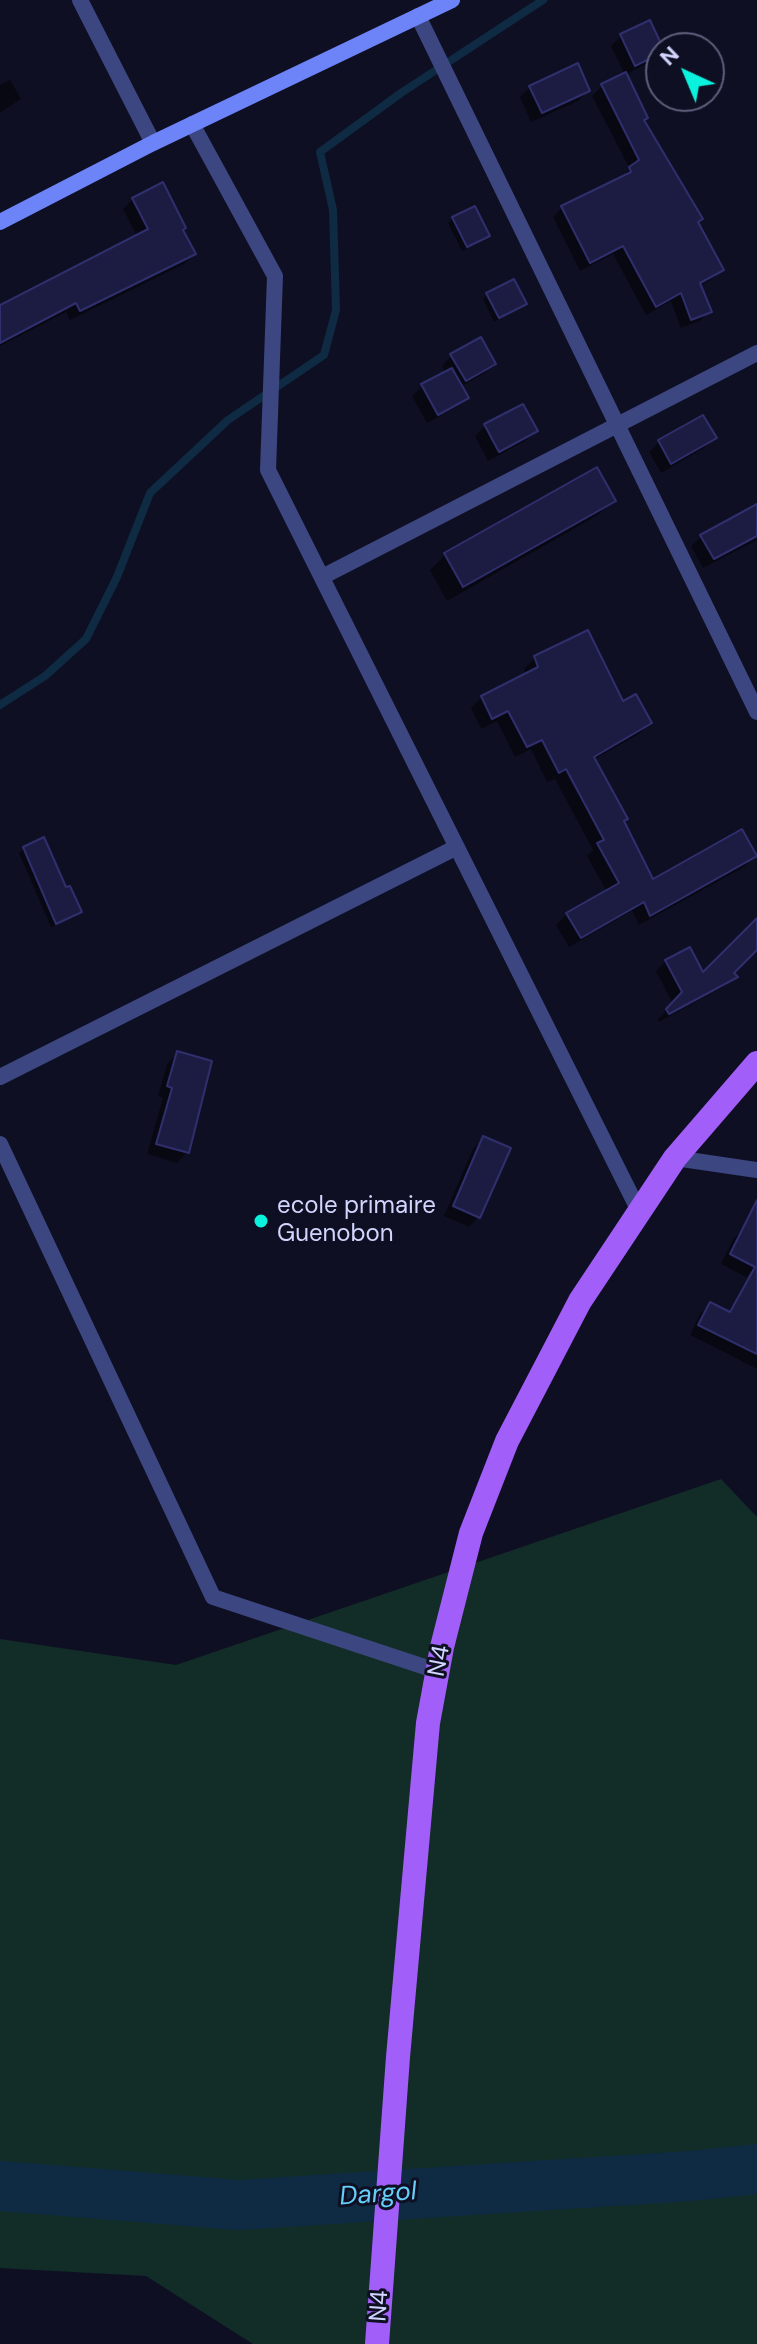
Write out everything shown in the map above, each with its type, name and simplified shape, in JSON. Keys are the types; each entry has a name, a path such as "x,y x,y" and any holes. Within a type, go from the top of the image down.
{"main road":[{"path":"0,222 153,143 452,0"},
{"name":"N4","path":"377,2338 428,1723 437,1671 471,1533 507,1441 580,1301 675,1158 757,1063"}],"street":[{"path":"80,0 153,143"},
{"path":"418,16 757,712"},
{"path":"192,124 275,276 268,470 639,1211"},
{"path":"322,577 757,353"},
{"path":"0,1077 457,847"},
{"path":"0,1144 213,1597 437,1671"},
{"path":"675,1158 757,1170"}],"green space":[{"path":"721,1479 757,1517 757,2344 253,2344 146,2276 0,2268 0,1639 176,1665"}],"building":[{"path":"650,20 656,32 645,32 645,61 635,66 620,34"},
{"path":"578,63 590,91 542,113 529,86"},
{"path":"626,72 648,118 644,120 703,219 698,222 724,270 700,283 712,312 691,320 681,293 656,307 623,246 590,263 561,206 631,172 629,167 639,160 601,84"},
{"path":"163,182 196,254 80,311 76,303 0,343 0,305 148,229 132,198"},
{"path":"475,206 490,236 467,247 452,217"},
{"path":"514,279 527,304 499,318 486,293"},
{"path":"481,337 496,364 466,381 450,354"},
{"path":"452,368 469,398 438,415 421,384"},
{"path":"523,404 538,431 499,452 484,424"},
{"path":"703,415 717,438 671,464 658,440"},
{"path":"597,467 616,501 463,587 444,553"},
{"path":"757,504 757,536 714,559 700,535"},
{"path":"588,630 623,701 636,694 652,723 594,757 628,819 624,821 653,879 742,829 757,856 650,916 644,902 581,938 566,913 619,883 597,843 604,840 566,769 559,773 542,740 527,747 508,711 492,719 481,696 538,667 534,656"},
{"path":"44,837 66,887 70,886 82,912 56,924 23,847"},
{"path":"757,918 757,950 734,973 738,977 669,1014 666,1009 682,992 665,960 690,947 703,972"},
{"path":"177,1051 212,1061 189,1153 156,1144 172,1088 167,1086"},
{"path":"483,1136 511,1148 480,1218 453,1206"},
{"path":"757,1200 757,1354 698,1325 710,1302 730,1312 755,1267 730,1254"}],"waterway":[{"path":"0,705 45,676 86,639 117,577 150,493 228,420 324,355 336,310 333,210 320,152 401,93 543,0"},
{"name":"Dargol","path":"0,2186 238,2205 757,2169"}],"place":[{"name":"ecole primaire Guenobon","path":"261,1221"}]}
